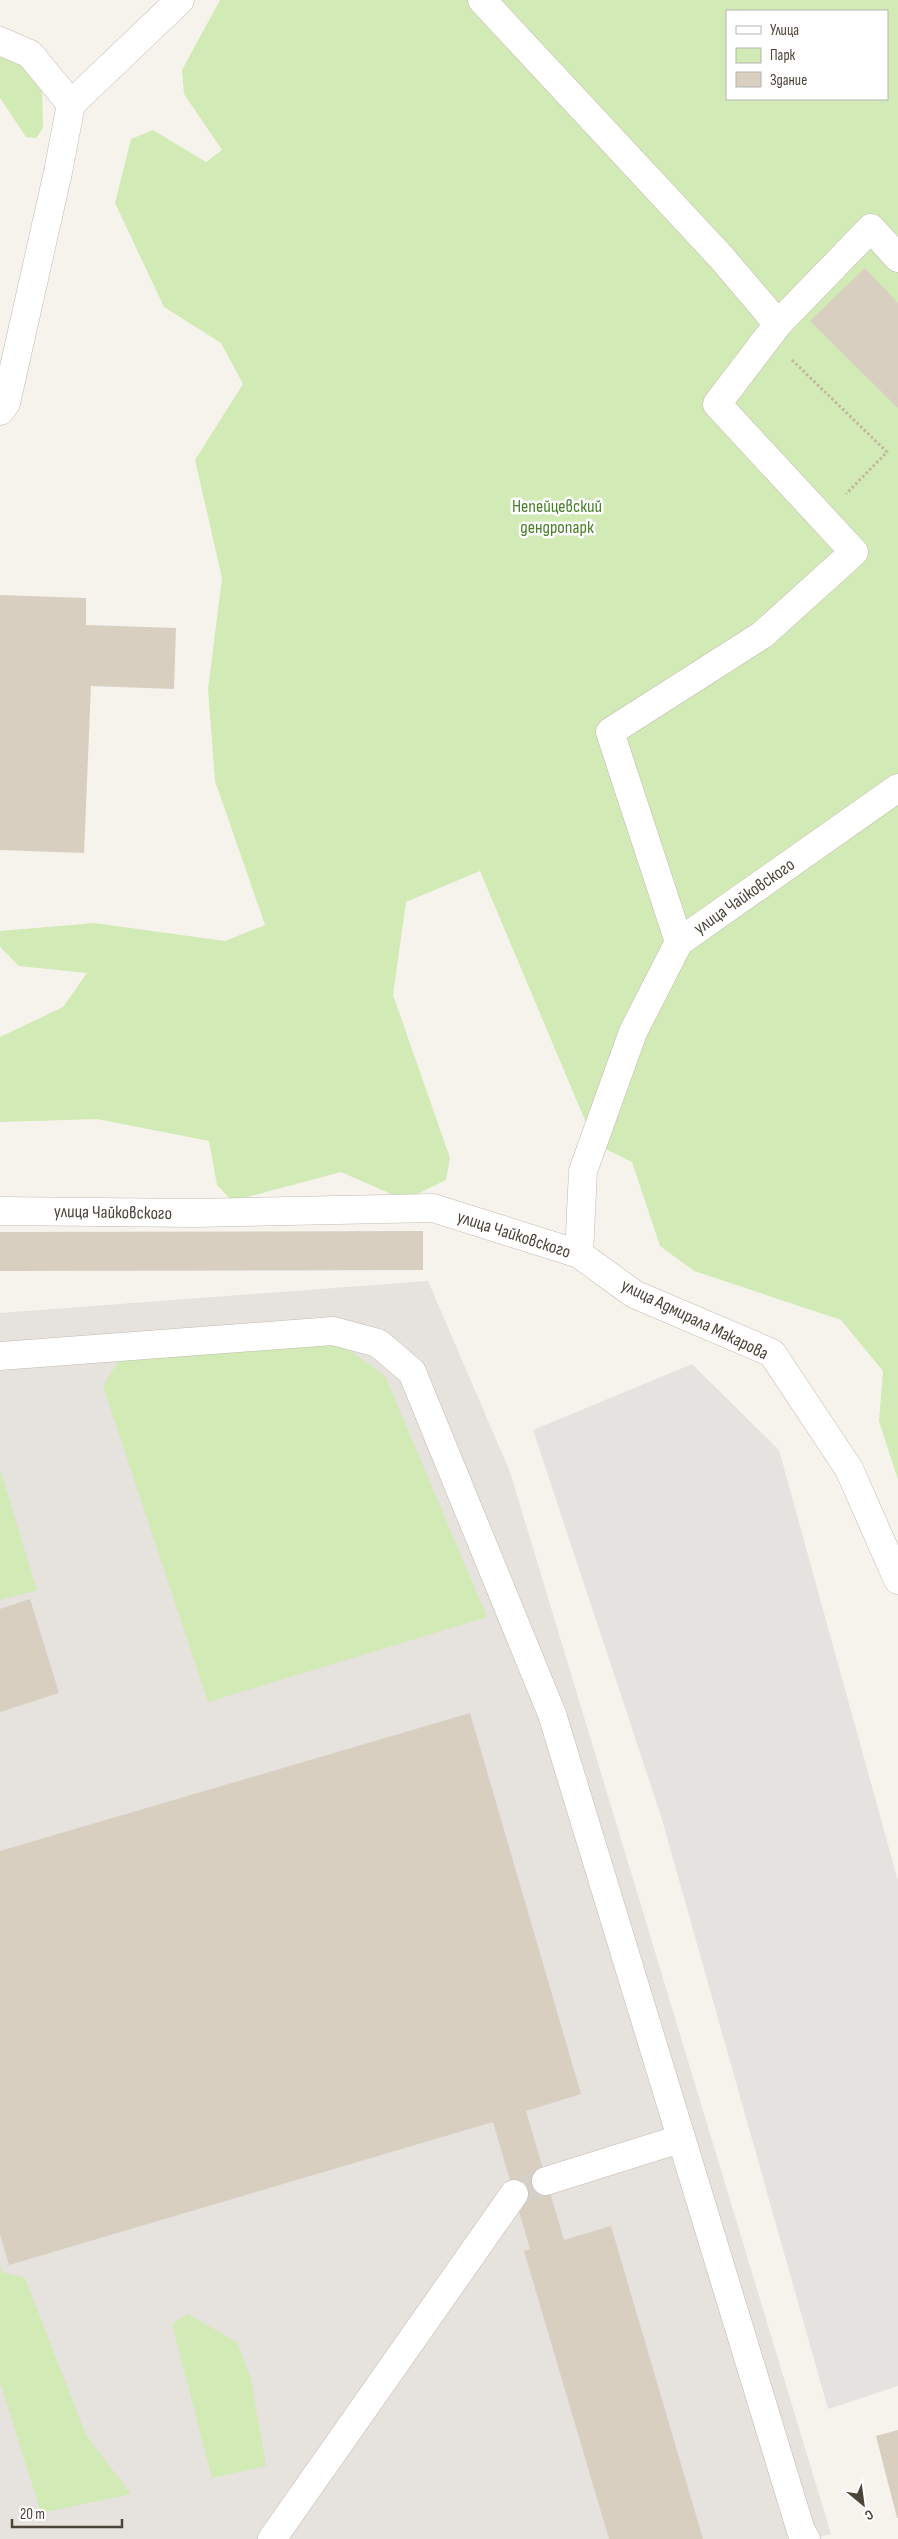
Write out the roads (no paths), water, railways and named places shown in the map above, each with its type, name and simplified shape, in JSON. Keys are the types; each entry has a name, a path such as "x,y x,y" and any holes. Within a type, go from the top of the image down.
{"street":[{"path":"0,411 6,402 58,172 71,104 180,0"},
{"path":"482,0 721,257 773,330"},
{"path":"0,41 30,54 71,104"},
{"path":"679,942 610,732 762,635 854,552 717,404 773,330 871,228 898,258"},
{"name":"улица Чайковского","path":"0,1210 196,1213 433,1208 579,1254 584,1171 633,1032 679,942 898,788"},
{"name":"улица Адмирала Макарова","path":"579,1254 634,1294 772,1354 848,1469 898,1580"},
{"path":"0,1356 333,1331 378,1343 412,1372 552,1714 680,2138 801,2531 806,2539"},
{"path":"546,2181 680,2138"},
{"path":"272,2539 514,2194"}],"tunnel":[{"path":"514,2194 546,2181"}],"park label":[{"name":"Непейцевский дендропарк","path":"557,516"}]}
